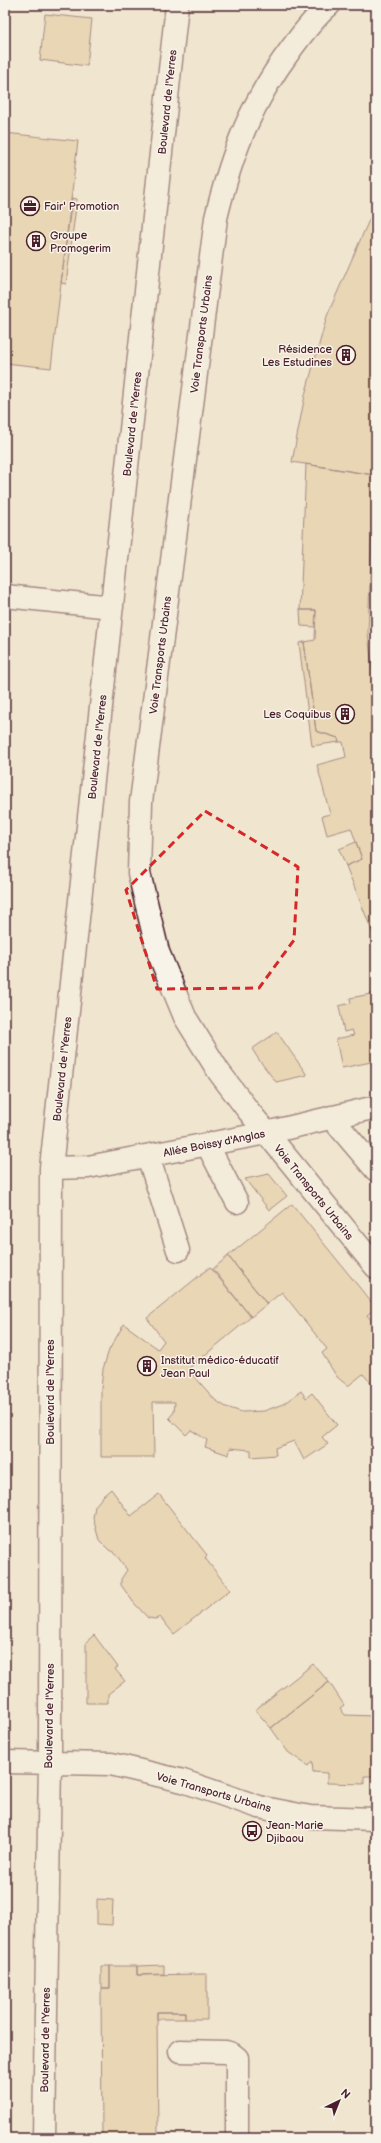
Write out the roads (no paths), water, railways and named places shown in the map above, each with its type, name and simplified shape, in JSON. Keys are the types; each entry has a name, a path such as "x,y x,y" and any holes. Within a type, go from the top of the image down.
{"street":[{"name":"Boulevard de l'Yerres","path":"44,2138 50,1762 51,1168 177,5"},
{"name":"Voie Transports Urbains","path":"326,6 274,72 256,101 240,137 226,175 216,218 141,802 140,873 158,952 185,1017 219,1072 266,1133 376,1267"},
{"path":"5,596 112,607"},
{"name":"Allée Boissy d'Anglas","path":"51,1168 88,1167 148,1156 266,1133 376,1107"},
{"path":"331,1117 376,1170"},
{"path":"207,1144 236,1202"},
{"path":"148,1156 178,1250"},
{"name":"Voie Transports Urbains","path":"5,1762 111,1764 183,1781 259,1807 310,1817 376,1819"},
{"path":"180,2052 226,2052 237,2058 237,2138"}],"place":[{"name":"Fair' Promotion","path":"30,206"},
{"name":"Groupe Promogerim","path":"36,241"},
{"name":"Résidence Les Estudines","path":"346,355"},
{"name":"Les Coquibus","path":"345,714"},
{"name":"Institut médico-éducatif Jean Paul","path":"147,1366"},
{"name":"Jean-Marie Djibaou","path":"252,1831"}]}
